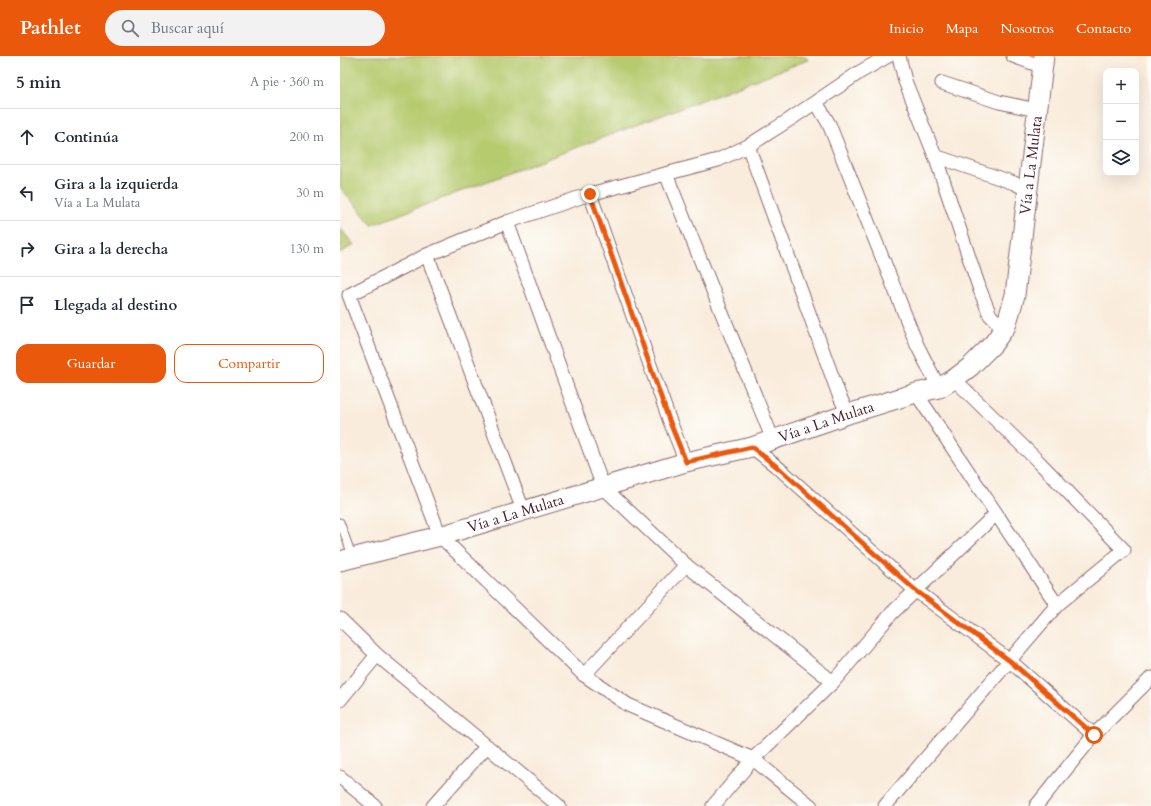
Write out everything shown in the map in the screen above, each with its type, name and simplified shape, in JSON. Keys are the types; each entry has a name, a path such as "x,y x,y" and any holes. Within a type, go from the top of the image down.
{"street":[{"path":"811,806 753,759 628,705 584,675 440,536 349,295 427,255 507,222 590,194 718,160 748,146 860,72 888,56"},
{"path":"899,56 905,81 935,156 982,297 990,315 999,324 1006,326"},
{"path":"1013,56 1043,61"},
{"name":"Vía a La Mulata","path":"346,560 440,536 686,462 752,447 848,414 946,384 970,367 993,344 1006,326 1015,295 1043,61"},
{"path":"942,83 999,102 1037,110"},
{"path":"816,102 829,124 917,345 946,384 1038,461 1124,550 1057,605 885,806"},
{"path":"748,146 839,395 848,414"},
{"path":"935,156 1014,183 1028,190"},
{"path":"666,174 773,440"},
{"path":"590,194 669,420 686,462"},
{"path":"507,222 603,487 686,565 833,682"},
{"path":"427,255 523,510"},
{"path":"916,393 1057,605"},
{"path":"752,447 781,470 915,590 1010,661 1094,735"},
{"path":"712,806 753,759 833,682 892,613 996,514"},
{"path":"584,675 686,565"},
{"path":"340,618 377,655 559,806"},
{"path":"340,700 377,655"},
{"path":"1036,806 1094,735 1151,678"},
{"path":"433,806 487,746"},
{"path":"340,777 375,806"}],"lane":[{"path":"340,522 346,560"}],"green space":[{"path":"340,56 805,56 808,60 372,225 340,187"},
{"path":"340,228 354,245 340,253"}],"route":[{"path":"590,194 669,420 686,462 752,447 781,470 915,590 1010,661 1094,735"}]}
